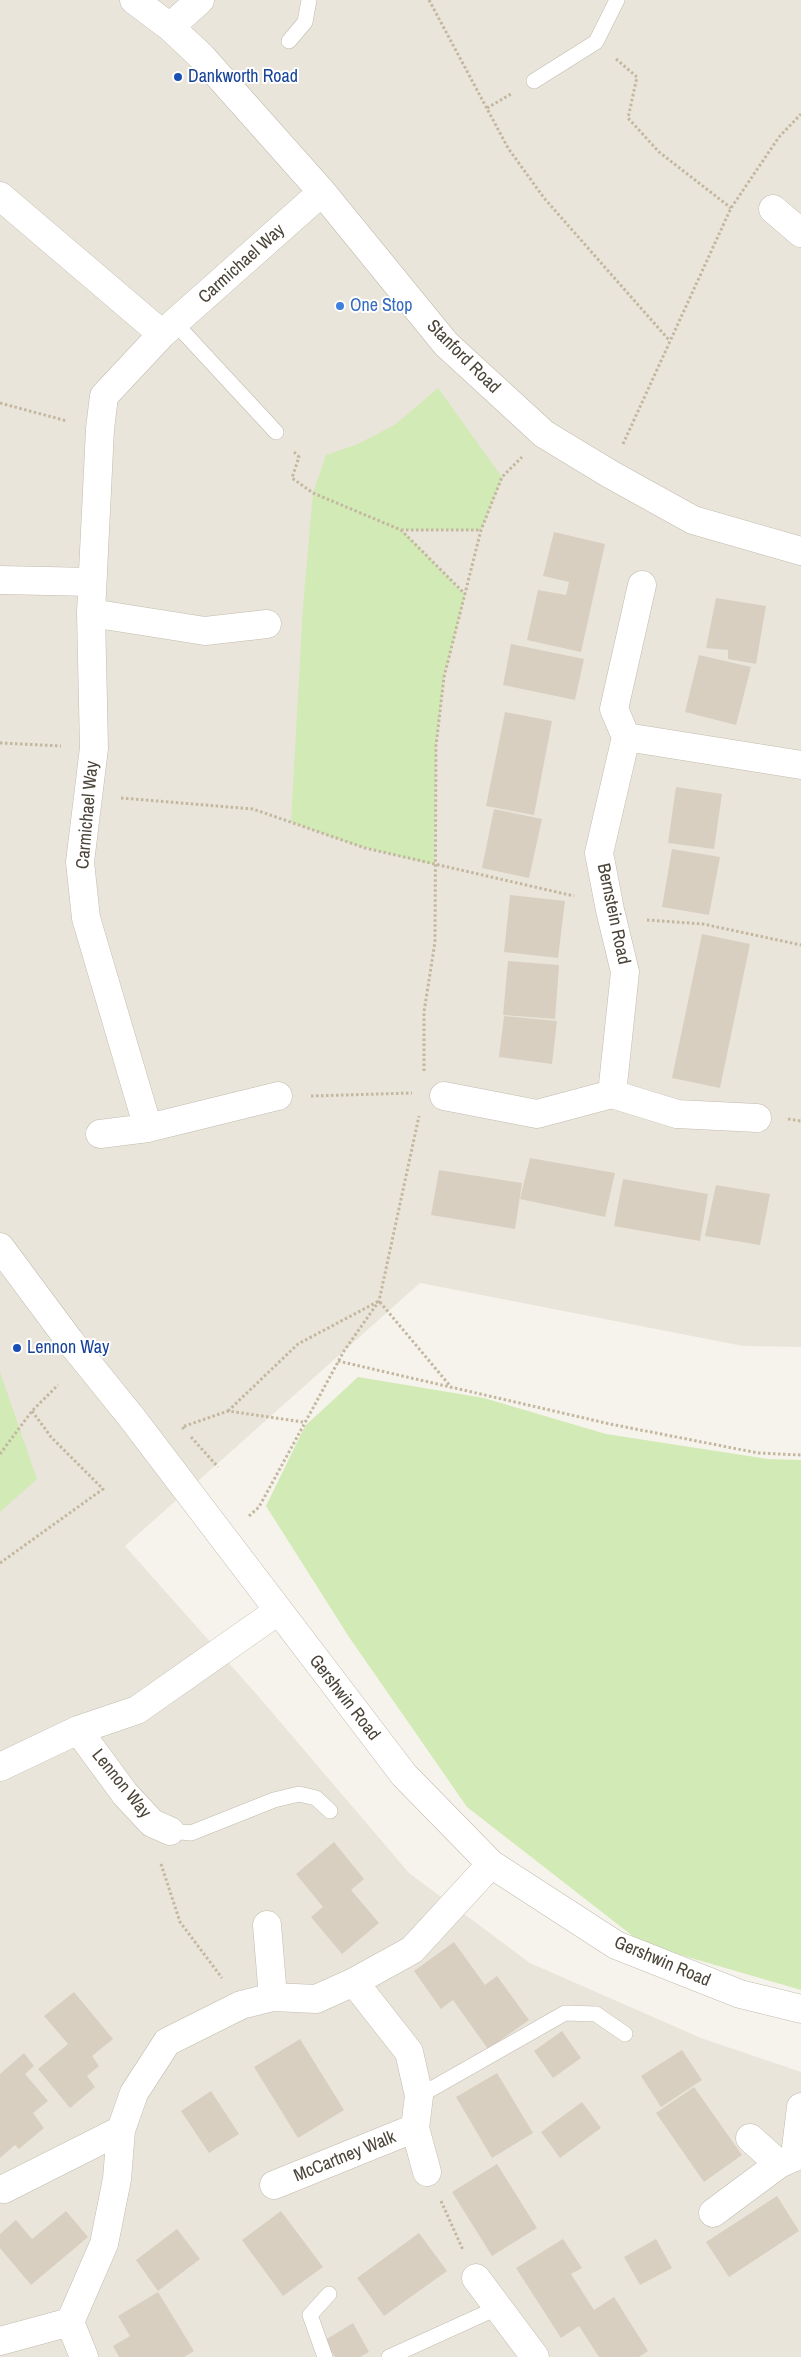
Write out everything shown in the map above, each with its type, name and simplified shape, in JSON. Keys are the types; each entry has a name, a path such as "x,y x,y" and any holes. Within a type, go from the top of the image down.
{"street":[{"name":"Stanford Road","path":"134,0 170,27 202,57 322,192 446,344 544,434 610,474 693,520 801,551"},
{"path":"170,27 200,0"},
{"name":"Carmichael Way","path":"148,1128 86,918 80,862 94,748 91,613 100,429 104,396 169,329 322,192"},
{"path":"0,196 169,329"},
{"path":"773,209 801,234"},
{"path":"0,580 92,582"},
{"path":"642,585 614,709 626,737 801,765"},
{"path":"91,613 205,630 267,624"},
{"name":"Bernstein Road","path":"612,1094 626,972 610,910 600,853 626,737"},
{"path":"434,1094 537,1114 612,1094 677,1114 757,1118"},
{"path":"100,1134 148,1128 278,1096"},
{"name":"Gershwin Road","path":"0,1247 404,1775 491,1864 616,1945 740,1994 801,2009"},
{"name":"Lennon Way","path":"0,1767 78,1730 137,1710 278,1611"},
{"name":"Lennon Way","path":"78,1730 125,1794 161,1827"},
{"path":"84,2357 70,2322 104,2244 118,2179 121,2130 134,2093 167,2042 242,2005 273,1997 316,1999 354,1982 412,1950 491,1864"},
{"path":"267,1925 273,1997"},
{"name":"McCartney Walk","path":"354,1982 409,2052 419,2096 415,2128 428,2172"},
{"path":"713,2213 792,2158 801,2107"},
{"name":"McCartney Walk","path":"274,2185 415,2128"},
{"path":"4,2189 121,2130"},
{"path":"750,2138 792,2158"},
{"path":"476,2278 535,2357"},
{"path":"0,2341 70,2322"}],"lane":[{"path":"289,40 305,22 309,0"},
{"path":"534,81 596,42 616,0"},
{"path":"169,329 276,432"},
{"path":"161,1827 191,1833 274,1800 299,1794 316,1798 330,1810"},
{"path":"419,2096 565,2013 596,2014 625,2034"},
{"path":"325,2357 310,2315 329,2294"},
{"path":"389,2357 497,2308"}],"path":[{"path":"429,0 508,148 544,198 669,340"},
{"path":"596,42 638,77 628,118 659,152 731,208"},
{"path":"610,474 669,340 731,208 779,137 801,114"},
{"path":"0,403 100,429"},
{"path":"276,432 299,457 292,478 313,493 401,530 465,595"},
{"path":"246,1520 259,1506 338,1360 379,1301 434,1094 424,1012 435,942 436,746 444,677 481,530 502,477 544,434"},
{"path":"401,530 481,530"},
{"path":"0,743 94,748"},
{"path":"120,798 253,809 365,848 569,895 640,919 702,924 801,945"},
{"path":"278,1096 434,1094"},
{"path":"379,1301 451,1387"},
{"path":"218,1466 182,1427 228,1411 298,1344 379,1301"},
{"path":"338,1360 610,1424 758,1453 801,1454"},
{"path":"0,1454 32,1411 58,1384"},
{"path":"0,1563 103,1489 51,1437 32,1411"},
{"path":"228,1411 303,1422"},
{"path":"161,1827 154,1842 180,1922 242,2005"},
{"path":"428,2172 476,2278"}],"shaded area":[{"path":"0,0 801,0 801,1347 743,1346 420,1283 125,1546 259,1697 409,1873 530,1963 701,2038 801,2072 801,2357 0,2357"}],"green space":[{"path":"438,388 502,477 481,530 402,530 465,595 444,677 436,745 434,865 352,844 291,822 303,606 313,493 326,455 358,444 396,424"},
{"path":"0,1372 37,1479 0,1512"},
{"path":"358,1377 484,1398 606,1434 768,1459 801,1460 801,1990 643,1944 467,1807 349,1637 266,1506 305,1426"}],"building":[{"path":"554,532 605,544 581,652 527,640 538,590 566,595 569,582 543,576"},
{"path":"716,598 766,606 756,664 728,659 728,650 706,648"},
{"path":"511,644 584,659 575,700 503,685"},
{"path":"699,655 751,667 736,725 685,712"},
{"path":"505,712 552,721 534,815 486,806"},
{"path":"676,787 722,794 714,849 668,843"},
{"path":"494,809 542,819 529,878 482,868"},
{"path":"672,849 720,857 709,915 662,907"},
{"path":"510,895 565,901 558,958 504,952"},
{"path":"702,934 750,944 720,1088 672,1078"},
{"path":"508,961 559,965 555,1019 503,1015"},
{"path":"504,1016 557,1021 552,1064 499,1057"},
{"path":"530,1158 615,1173 605,1217 520,1199"},
{"path":"439,1170 522,1183 515,1229 431,1215"},
{"path":"623,1179 708,1194 700,1241 614,1226"},
{"path":"716,1185 770,1194 760,1245 705,1236"},
{"path":"334,1842 364,1879 351,1890 379,1923 342,1954 311,1917 323,1907 296,1874"},
{"path":"454,1942 485,1985 497,1976 529,2020 488,2049 453,2000 441,2009 414,1971"},
{"path":"74,1992 113,2039 92,2056 99,2066 87,2076 95,2087 70,2108 38,2069 68,2044 44,2016"},
{"path":"562,2031 581,2058 553,2078 534,2051"},
{"path":"300,2039 344,2110 298,2138 254,2067"},
{"path":"682,2050 702,2080 661,2107 641,2076"},
{"path":"24,2053 34,2066 25,2074 48,2101 33,2113 44,2128 19,2149 15,2145 0,2158 0,2074"},
{"path":"497,2073 533,2133 492,2158 456,2097"},
{"path":"694,2087 742,2155 704,2182 656,2113"},
{"path":"211,2091 239,2134 209,2153 181,2111"},
{"path":"582,2102 601,2128 560,2158 541,2132"},
{"path":"497,2164 537,2228 492,2256 452,2192"},
{"path":"777,2196 799,2231 729,2277 706,2242"},
{"path":"66,2211 88,2237 31,2285 0,2248 0,2234 16,2220 32,2239"},
{"path":"281,2211 323,2267 283,2296 242,2240"},
{"path":"177,2229 200,2259 158,2291 136,2260"},
{"path":"419,2233 447,2271 384,2316 357,2278"},
{"path":"563,2239 582,2268 571,2274 594,2310 614,2297 648,2351 639,2357 599,2357 579,2326 561,2338 516,2268"},
{"path":"656,2239 672,2268 640,2285 624,2257"},
{"path":"158,2292 194,2351 184,2357 119,2357 113,2346 130,2336 118,2316"},
{"path":"353,2323 369,2352 360,2357 335,2357 325,2340"}],"place":[{"name":"Dankworth Road","path":"178,77"},
{"name":"One Stop","path":"340,306"},
{"name":"Lennon Way","path":"17,1348"}]}
